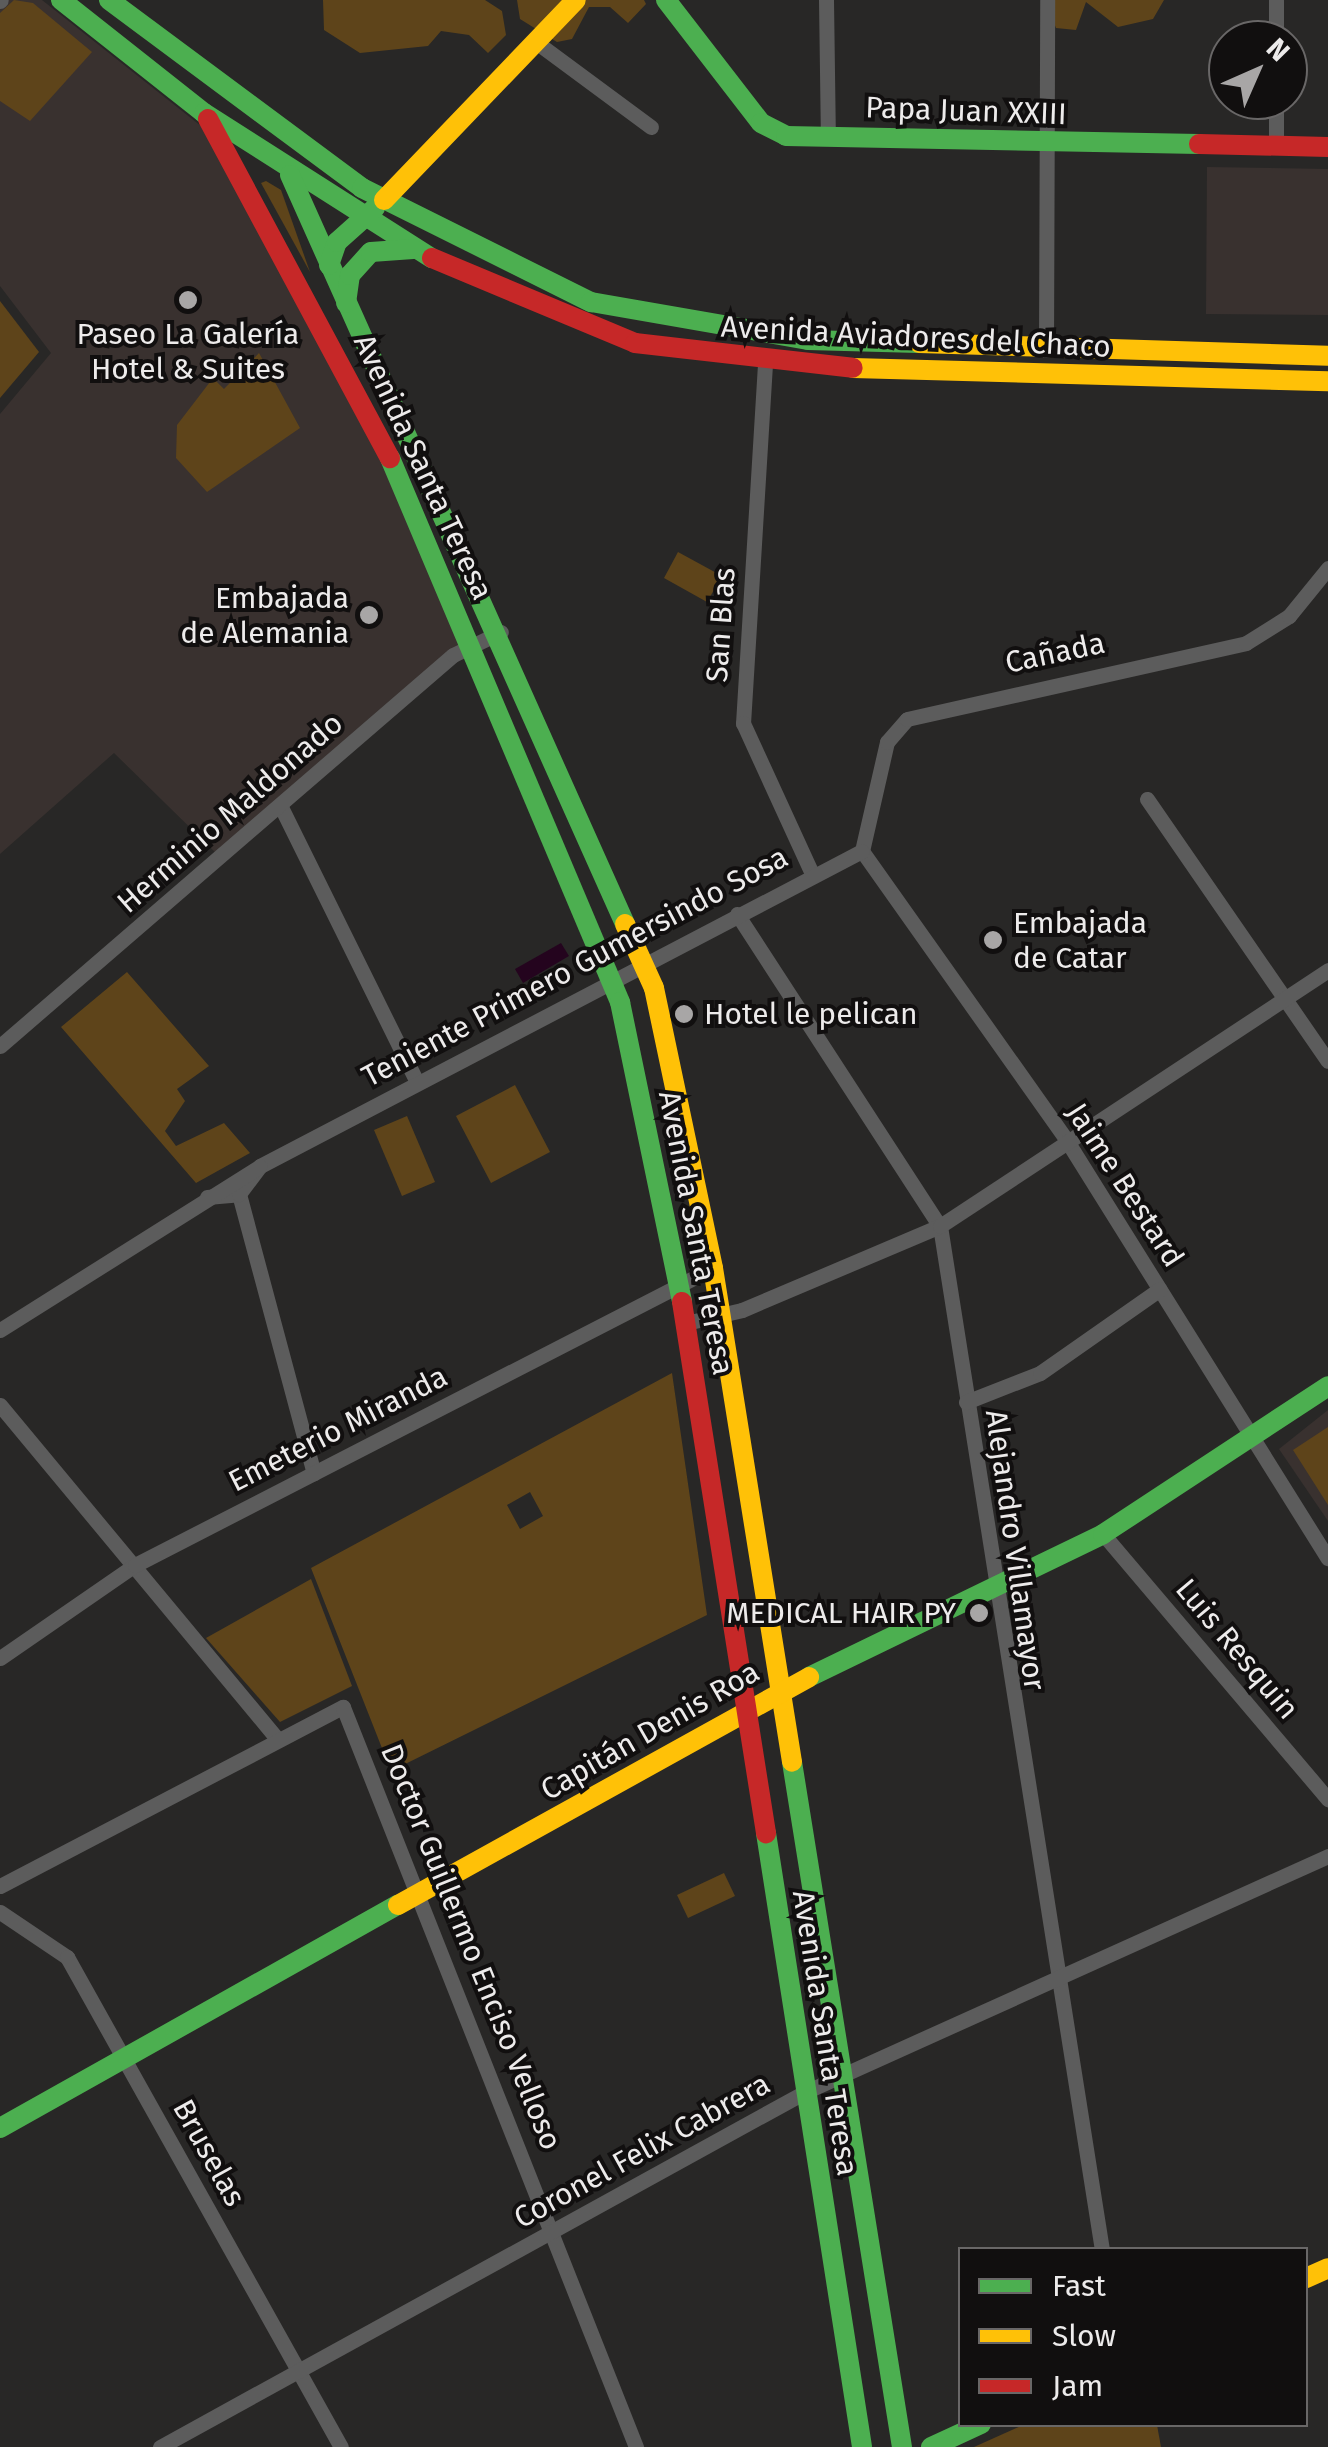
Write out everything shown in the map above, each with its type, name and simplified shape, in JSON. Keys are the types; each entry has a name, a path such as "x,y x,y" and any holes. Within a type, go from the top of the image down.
{"main road":[{"name":"Avenida Aviadores del Chaco","path":"109,0 248,111 384,200 532,278 649,318 808,340 1328,356"},
{"path":"329,265 362,220 576,0"},
{"name":"Papa Juan XXIII","path":"666,0 760,123 786,136 1328,147"},
{"name":"Avenida Aviadores del Chaco","path":"64,1 204,113 290,175 362,220 420,252 635,343 765,364 1328,381"},
{"path":"248,111 290,175"},
{"name":"Avenida Santa Teresa","path":"204,113 372,420 612,976 686,1323 862,2447"},
{"name":"Avenida Santa Teresa","path":"290,175 500,632 644,962 720,1314 902,2447"},
{"path":"346,303 350,275 371,252 390,245 420,252"},
{"name":"Capitán Denis Roa","path":"0,2128 421,1892 746,1716 781,1690 992,1593 1103,1534 1328,1386"},
{"path":"932,2447 974,2427"}],"street":[{"path":"826,0 828,137"},
{"path":"1046,374 1048,0"},
{"path":"536,42 651,127"},
{"path":"1276,120 1276,146"},
{"name":"San Blas","path":"765,364 743,724 812,874"},
{"name":"Cañada","path":"862,851 887,742 907,719 1246,644 1289,616 1328,568"},
{"name":"Herminio Maldonado","path":"3,1037 281,807 470,643 500,632"},
{"path":"1147,798 1328,1061"},
{"path":"281,807 416,1080"},
{"name":"Teniente Primero Gumersindo Sosa","path":"207,1197 612,976 862,851"},
{"name":"Jaime Bestard","path":"862,851 1066,1141 1328,1558"},
{"name":"Alejandro Villamayor","path":"736,914 940,1226 992,1593 1101,2247"},
{"path":"686,1323 720,1314 940,1226 1328,970"},
{"path":"0,1330 207,1197 239,1194 260,1166"},
{"path":"239,1194 314,1472"},
{"name":"Emeterio Miranda","path":"0,1658 135,1565 712,1268"},
{"path":"966,1402 1040,1372 1160,1289"},
{"path":"0,1404 276,1737"},
{"name":"Luis Resquin","path":"1103,1534 1328,1799"},
{"name":"Doctor Guillermo Enciso Velloso","path":"0,1886 276,1737 344,1707 556,2230 636,2447"},
{"name":"Coronel Felix Cabrera","path":"160,2447 842,2074 1328,1856"},
{"name":"Bruselas","path":"0,1912 67,1957 342,2447"}],"shaded area":[{"path":"0,0 42,0 206,130 349,388 462,643 219,856 114,753 0,854 0,414 51,353 0,286"},
{"path":"14,0 33,3 92,52 30,121 0,101 0,13"},
{"path":"323,0 485,0 502,11 506,35 488,53 469,35 441,31 428,46 360,53 324,30"},
{"path":"517,0 644,0 646,4 628,23 610,7 589,7 572,39 557,42 520,19"},
{"path":"1045,0 1164,0 1153,19 1118,27 1086,2 1076,30 1056,28"},
{"path":"1207,167 1328,169 1328,315 1206,314"},
{"path":"266,181 281,190 310,272 261,183"},
{"path":"0,301 39,352 0,398"},
{"path":"259,353 300,428 207,492 176,458 177,425 213,378 224,389"},
{"path":"678,552 722,576 707,602 664,578"},
{"path":"561,943 569,956 523,983 515,969"},
{"path":"127,972 209,1066 177,1089 185,1101 165,1131 176,1146 224,1123 250,1153 196,1183 61,1027"},
{"path":"515,1085 550,1152 491,1183 456,1116"},
{"path":"407,1116 435,1182 402,1196 374,1130"},
{"path":"672,1373 707,1615 391,1771 311,1568","holes":["530,1492 543,1516 520,1529 507,1505"]},
{"path":"1328,1410 1328,1521 1279,1449"},
{"path":"1328,1427 1328,1505 1293,1450"},
{"path":"311,1579 352,1686 280,1722 206,1638"},
{"path":"724,1873 735,1896 688,1918 677,1895"},
{"path":"1019,2427 1157,2427 1161,2447 974,2447"}],"traffic: fast":[{"path":"61,0 204,113 432,258"},
{"path":"109,0 362,188 591,302 808,340 919,343"},
{"path":"666,0 761,123 786,136 1199,144"},
{"path":"290,175 625,924"},
{"path":"329,265 337,242 375,208"},
{"path":"346,303 350,275 371,252 413,249"},
{"path":"390,458 620,1002 682,1302"},
{"path":"809,1677 1103,1534 1328,1386"},
{"path":"792,1762 902,2447"},
{"path":"766,1833 862,2447"},
{"path":"0,2128 398,1905"},
{"path":"931,2447 974,2427"}],"traffic: slow":[{"path":"384,200 576,0"},
{"path":"919,343 1328,356"},
{"path":"853,368 1328,381"},
{"path":"625,924 654,988 713,1268 792,1762"},
{"path":"398,1905 809,1677"},
{"path":"1308,2277 1328,2268"}],"traffic: jam":[{"path":"208,119 390,458"},
{"path":"1199,144 1328,147"},
{"path":"432,258 635,343 853,368"},
{"path":"682,1302 766,1833"}],"place":[{"name":"Paseo La Galería Hotel & Suites","path":"188,300"},
{"name":"Embajada de Alemania","path":"369,615"},
{"name":"Embajada de Catar","path":"993,940"},
{"name":"Hotel le pelican","path":"684,1014"},
{"name":"MEDICAL HAIR PY","path":"979,1613"}]}
